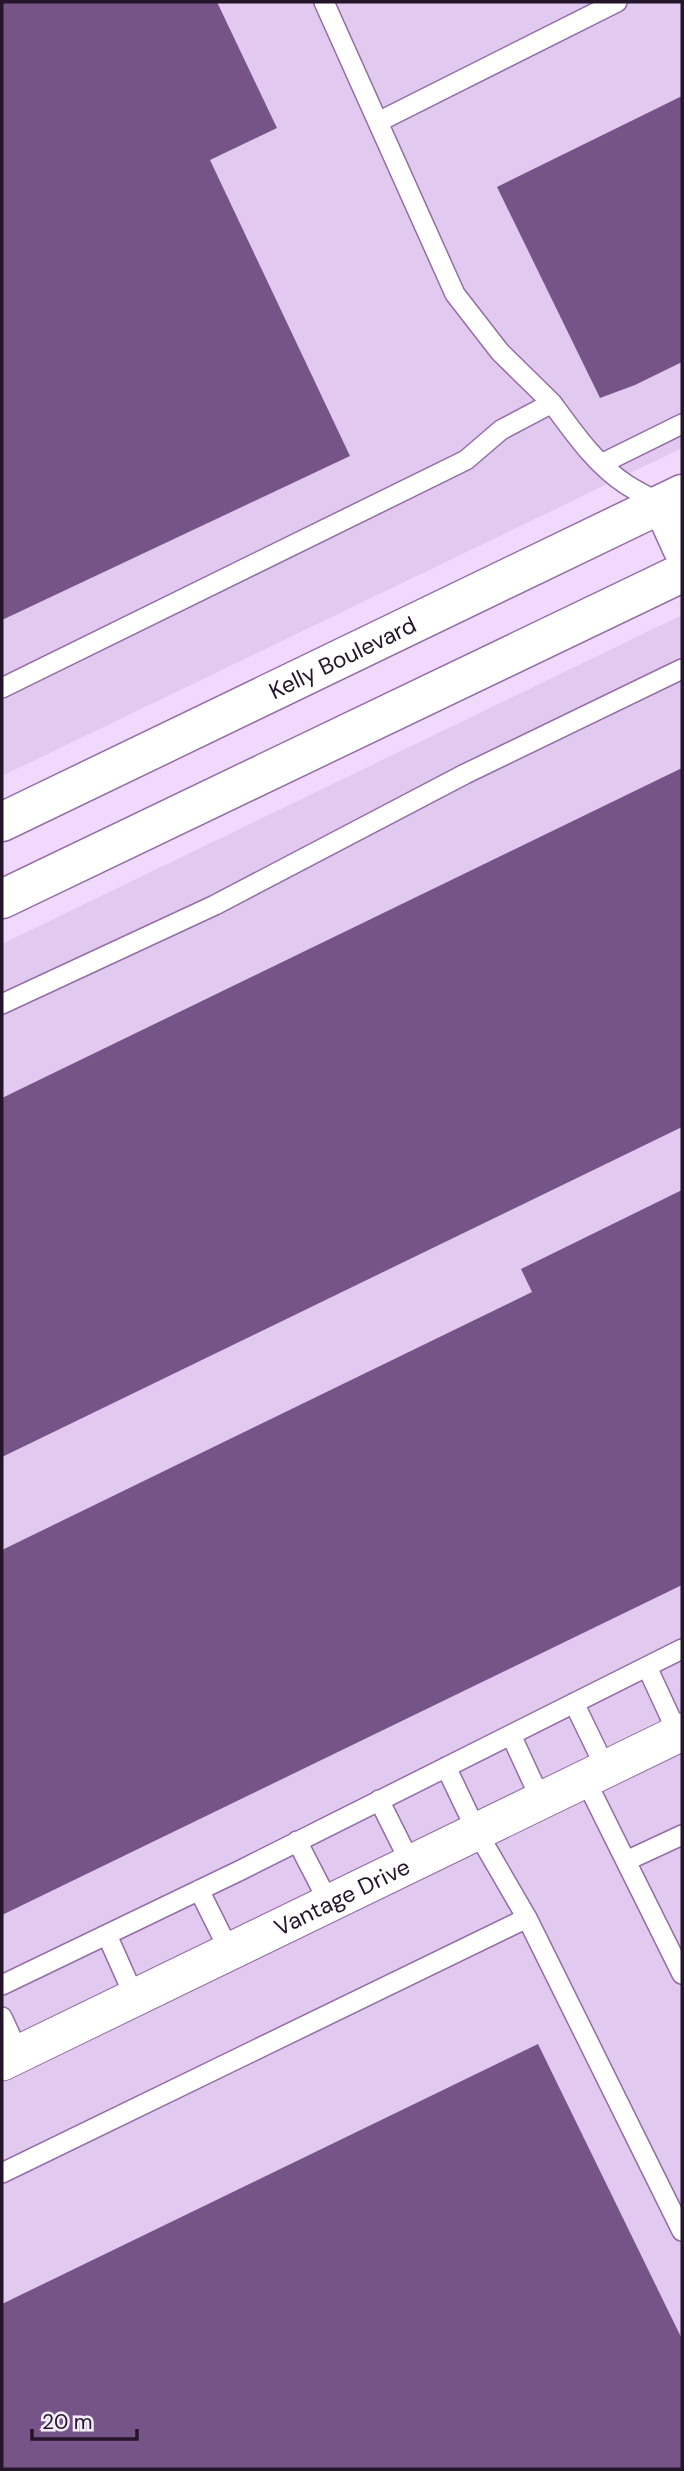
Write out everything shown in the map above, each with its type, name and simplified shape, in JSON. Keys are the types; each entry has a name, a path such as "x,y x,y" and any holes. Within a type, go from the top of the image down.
{"street":[{"path":"672,499 682,548"},
{"name":"Kelly Boulevard","path":"2,822 672,499"},
{"path":"2,899 682,573"},
{"name":"Vantage Drive","path":"10,2058 680,1733"}],"lane":[{"path":"324,2 455,294 500,352 552,403 581,443 626,484 672,499"},
{"path":"378,122 617,2"},
{"path":"2,688 466,460 501,430 552,403"},
{"path":"603,463 682,424"},
{"path":"2,1004 215,905 465,774 682,669"},
{"path":"2,1985 297,1842 682,1649"},
{"path":"647,1667 680,1733"},
{"path":"575,1703 595,1774 626,1861 682,1975"},
{"path":"511,1735 541,1800"},
{"path":"446,1768 477,1832 527,1918 682,2231"},
{"path":"379,1800 411,1864"},
{"path":"626,1861 682,1835"},
{"path":"297,1842 329,1903"},
{"path":"199,1890 230,1952"},
{"path":"2,2173 527,1918"},
{"path":"107,1935 135,1998"},
{"path":"2,2017 10,2058"}],"shaded area":[{"path":"2,2 682,2 682,448 2,776"},
{"path":"682,615 682,2469 2,2469 2,944"}],"building":[{"path":"2,2 217,2 277,128 210,160 350,456 2,620"},
{"path":"682,96 682,362 635,385 600,398 497,187"},
{"path":"682,768 682,1127 2,1457 2,1098"},
{"path":"682,1190 682,1585 2,1915 2,1550 532,1292 521,1269"},
{"path":"538,2044 682,2339 682,2469 2,2469 2,2304"}]}
